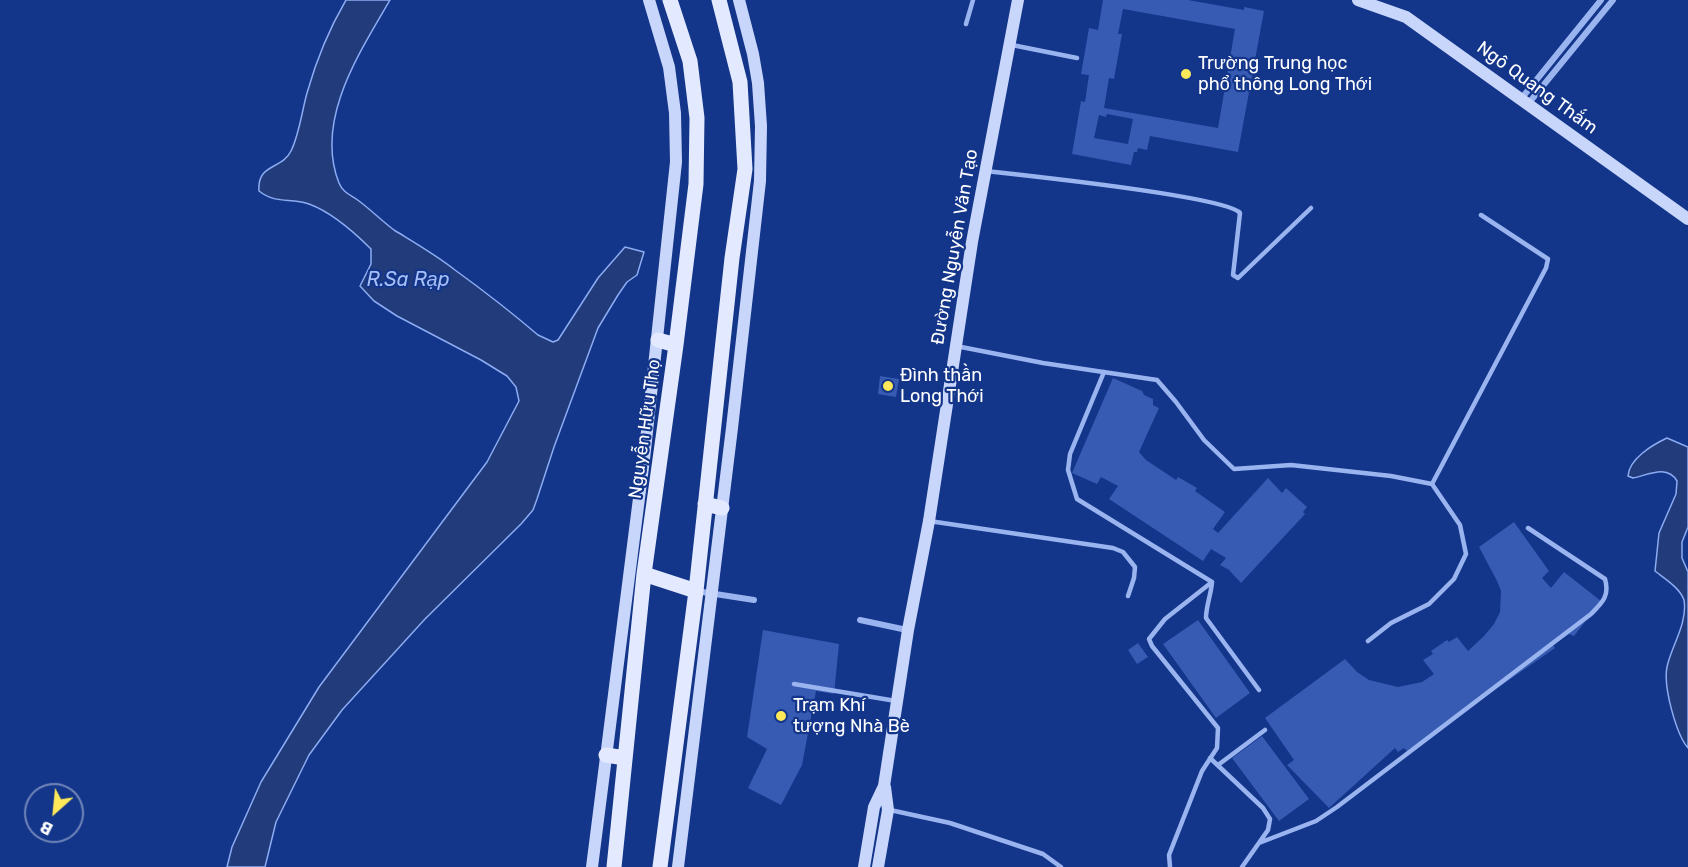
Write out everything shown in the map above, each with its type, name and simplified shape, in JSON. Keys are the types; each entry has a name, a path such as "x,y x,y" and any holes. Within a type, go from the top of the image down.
{"main road":[{"name":"Nguyễn Hữu Thọ","path":"592,867 658,340 676,162 675,123 669,67 649,0"},
{"name":"Nguyễn Hữu Thọ","path":"614,867 644,574 696,184 697,118 690,60 670,0"},
{"path":"660,867 696,591 732,258 745,169 740,82 718,0"},
{"path":"678,867 760,181 761,126 758,83 739,0"},
{"name":"Đường Nguyễn Văn Tạo","path":"864,867 874,807 884,786 956,346 1018,0"},
{"name":"Ngô Quang Thắm","path":"1358,0 1406,17 1688,219"},
{"path":"658,340 676,345"},
{"path":"705,504 722,508"},
{"path":"644,574 696,591"},
{"path":"606,755 626,758"},
{"name":"Đường Nguyễn Văn Tạo","path":"878,867 888,809 884,786"}],"street":[{"path":"1525,101 1601,0"},
{"path":"1525,101 1613,0"},
{"path":"696,591 754,600"},
{"path":"860,620 908,630"}],"lane":[{"path":"966,24 973,0"},
{"path":"1009,44 1077,58"},
{"path":"986,171 1164,194 1210,201 1235,208 1240,213 1233,275 1238,279 1311,208"},
{"path":"1432,484 1546,268 1548,259 1481,215"},
{"path":"956,346 1043,363 1157,380 1204,440 1234,469 1291,465 1391,476 1432,484 1460,525 1466,554 1454,579 1430,604 1391,622 1368,641"},
{"path":"1104,372 1070,454 1068,470 1077,499 1212,582"},
{"path":"929,521 1113,548 1123,552 1135,567 1128,596"},
{"path":"1259,843 1316,821 1337,807 1592,614 1605,600 1608,588 1605,579 1528,528"},
{"path":"1212,582 1206,618 1258,690"},
{"path":"1170,867 1169,855 1202,771 1217,748 1218,728 1152,646 1149,639 1165,620 1212,582"},
{"path":"794,684 898,702"},
{"path":"1218,765 1265,729"},
{"path":"1210,758 1263,808 1270,819 1268,830 1242,867"},
{"path":"888,809 950,823 1033,850 1061,867"}],"water":[{"name":"R.Sa Rạp","path":"346,0 390,0 354,64 336,111 332,135 333,159 339,183 345,192 394,230 466,278 538,335 553,342 558,340 598,278 625,247 644,252 637,275 627,282 598,328 533,510 425,619 342,710 309,755 276,822 265,867 227,867 232,847 261,782 319,687 487,462 519,401 516,387 507,376 374,301 360,286 371,264 371,249 350,229 326,212 309,204 272,198 259,191 259,182 266,171 287,157 291,151 319,57"},
{"path":"1667,438 1688,447 1688,527 1682,542 1682,558 1688,572 1688,748 1675,721 1666,675 1669,659 1684,617 1684,600 1676,588 1655,571 1659,533 1676,494 1677,481 1673,476 1663,472 1633,478 1628,476 1637,458"}],"building":[{"path":"1103,0 1188,0 1244,10 1244,7 1264,11 1238,152 1150,136 1147,150 1138,148 1137,152 1134,152 1131,165 1072,154 1081,101 1085,102 1089,75 1081,74 1089,28 1098,30","holes":["1123,9 1235,29 1218,128 1104,108 1109,78 1114,79 1122,34 1118,34","1107,114 1133,119 1128,144 1094,138 1099,115 1106,117"]},
{"name":"Đình thần Long Thới","path":"880,376 899,379 896,397 878,394"},
{"path":"1113,378 1142,391 1144,395 1153,399 1153,405 1159,408 1139,452 1146,460 1176,480 1178,477 1197,488 1195,491 1225,512 1213,529 1218,533 1268,478 1282,493 1286,488 1307,507 1303,512 1305,514 1241,583 1229,570 1220,565 1226,558 1211,549 1203,561 1109,499 1118,486 1101,477 1097,484 1072,473"},
{"path":"1514,522 1549,571 1542,578 1551,588 1564,572 1601,601 1574,636 1569,634 1553,645 1555,648 1407,751 1404,748 1398,752 1395,748 1329,808 1287,765 1294,760 1265,718 1345,659 1357,672 1369,680 1398,687 1422,682 1434,674 1423,660 1447,640 1449,642 1457,637 1468,651 1494,624 1500,612 1501,591 1479,547"},
{"path":"1198,620 1250,693 1216,718 1163,644"},
{"name":"Trạm Khí tượng Nhà Bè","path":"763,630 839,644 834,694 816,691 802,765 781,805 748,788 767,749 747,737"},
{"path":"1138,643 1148,657 1137,664 1128,650"},
{"path":"1262,736 1309,799 1279,821 1232,758"}],"place":[{"name":"Trường Trung học phổ thông Long Thới","path":"1186,74"},
{"name":"Đình thần Long Thới","path":"888,386"},
{"name":"Trạm Khí tượng Nhà Bè","path":"781,716"}]}
